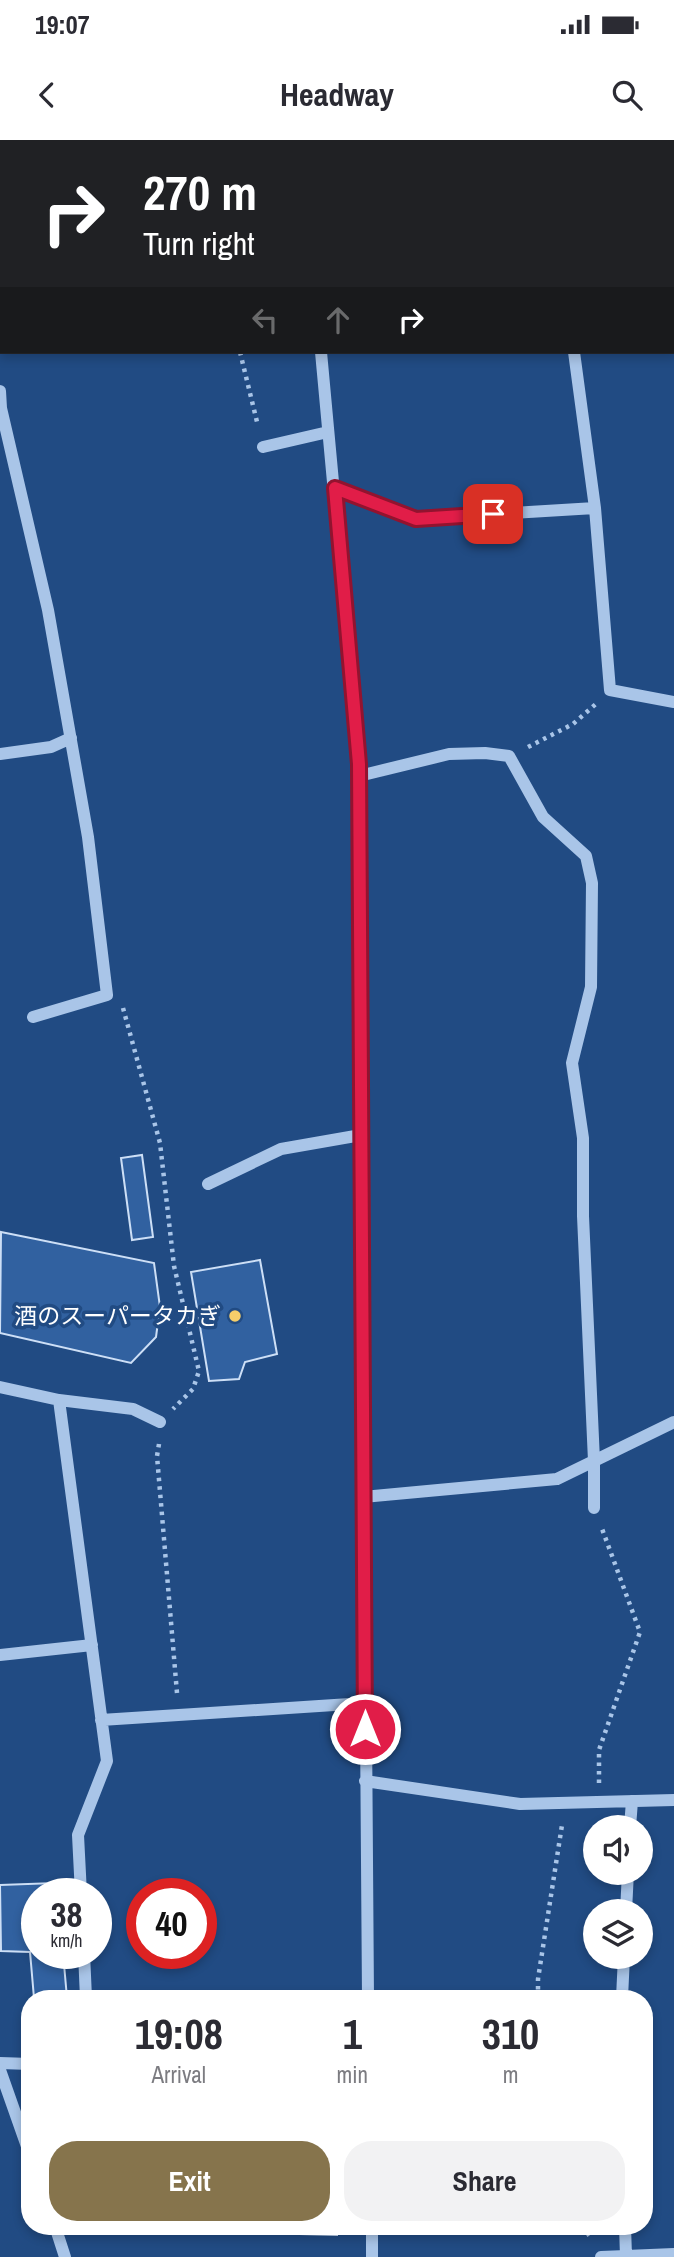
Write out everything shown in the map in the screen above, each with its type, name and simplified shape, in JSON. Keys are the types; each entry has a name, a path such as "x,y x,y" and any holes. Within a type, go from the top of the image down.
{"street":[{"path":"321,354 359,776 368,1990"},
{"path":"574,354 595,509 610,690 674,702"},
{"path":"0,391 1,408 48,610 71,738 88,838 107,995 33,1017"},
{"path":"262,447 328,432"},
{"path":"335,488 416,519 595,509"},
{"path":"0,754 51,747 71,738"},
{"path":"359,776 449,754 485,753 509,756 543,817 586,856 592,883 591,987 572,1063 583,1138 583,1216 594,1508"},
{"path":"208,1184 281,1149 361,1135"},
{"path":"0,1387 59,1400 133,1409 160,1422"},
{"path":"59,1400 107,1761 78,1835 80,1878"},
{"path":"363,1497 557,1479 674,1422"},
{"path":"0,1655 92,1646"},
{"path":"101,1720 365,1703"},
{"path":"365,1781 520,1804 674,1800"},
{"path":"631,1815 632,1801"},
{"path":"85,1969 86,1990"},
{"path":"622,1990 623,1969"},
{"path":"0,2063 21,2064"},
{"path":"0,2070 21,2130"},
{"path":"58,2235 65,2257"},
{"path":"372,2235 372,2257"},
{"path":"625,2235 626,2256"},
{"path":"601,2257 674,2254"}],"path":[{"path":"240,354 262,447"},
{"path":"509,756 573,724 610,690"},
{"path":"107,995 123,1007 160,1143 174,1266 199,1371 193,1389 160,1422 158,1456 179,1715"},
{"path":"594,1508 640,1632 599,1749 599,1802"},
{"path":"538,1990 537,1979 565,1803"}],"building":[{"path":"142,1155 153,1237 132,1240 121,1158"},
{"path":"1,1232 154,1263 160,1307 156,1337 131,1363 0,1333"},
{"path":"260,1260 277,1354 245,1362 239,1379 209,1381 191,1272"},
{"path":"21,1884 21,1952 1,1951 0,1885"},
{"path":"31,1969 64,1969 66,1990 33,1990"}],"place":[{"name":"酒のスーパータカぎ","path":"235,1316"}],"route":[{"path":"365,1729 359,764 335,488 416,519 493,514"}]}
